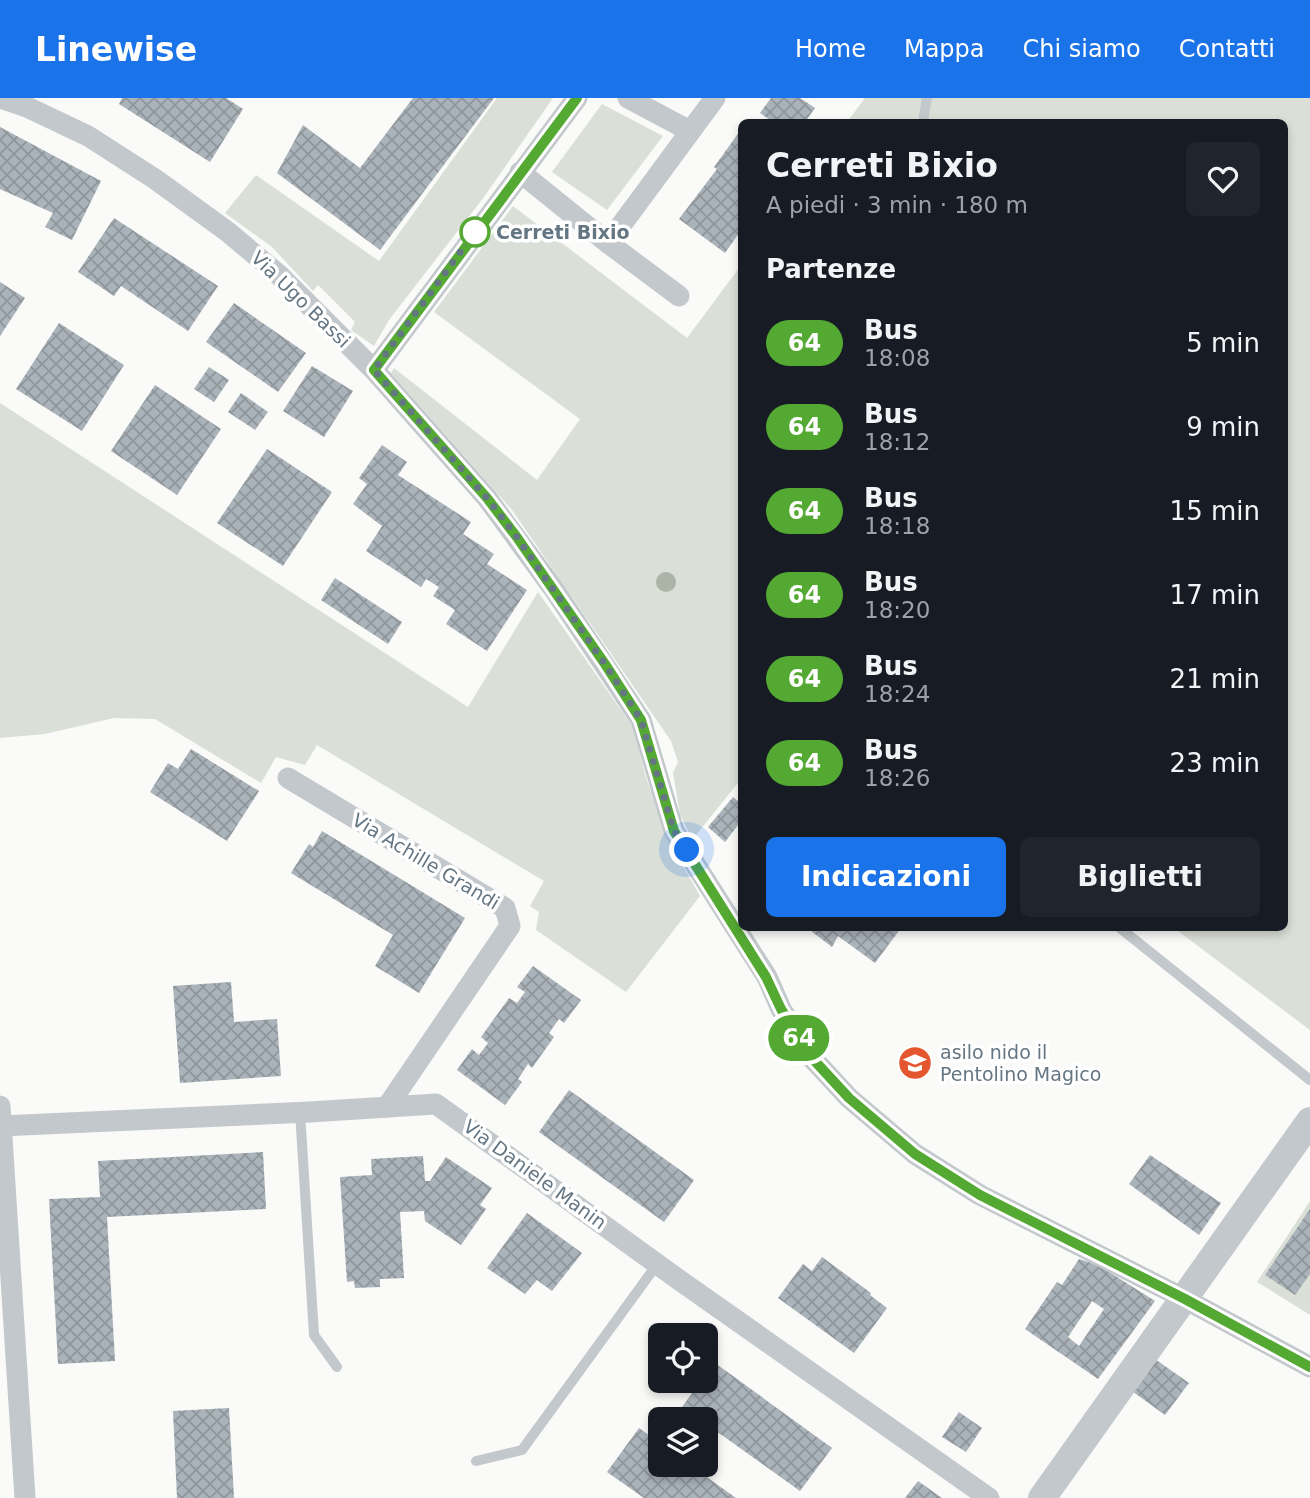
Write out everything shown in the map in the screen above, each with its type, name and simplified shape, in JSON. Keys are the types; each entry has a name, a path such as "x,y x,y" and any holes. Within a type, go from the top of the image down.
{"street":[{"path":"374,370 577,98"},
{"path":"628,98 690,131"},
{"path":"608,243 715,98"},
{"name":"Via Ugo Bassi","path":"0,99 27,107 88,136 155,179 278,274 374,370 500,515 641,720 674,831 766,977 781,1009 812,1058 849,1098 915,1154 980,1195 1185,1299 1310,1367"},
{"path":"520,172 608,243 680,296"},
{"name":"Via Achille Grandi","path":"288,778 505,908 510,926 387,1107"},
{"name":"Via Daniele Manin","path":"0,1119 300,1112 436,1104 989,1498"},
{"path":"0,1119 24,1498"},
{"path":"1042,1498 1310,1121"}],"lane":[{"path":"923,119 927,98"},
{"path":"1124,931 1310,1080"},
{"path":"300,1112 314,1335 337,1367"},
{"path":"476,1461 522,1450 658,1263"}],"shaded area":[{"path":"497,98 553,98 484,197 389,320 374,346 351,330 355,322 318,285 313,291 272,247 225,213 256,175 379,261"},
{"path":"865,98 1310,98 1310,1030 1178,931 1288,931 1288,119 849,119"},
{"path":"602,104 663,136 607,210 552,172"},
{"path":"513,206 687,338 738,269 738,783 692,840 680,814 673,773 678,762 671,741 512,510 391,373 394,368 537,480 580,419 434,312"},
{"path":"0,403 468,707 538,592 633,727 646,777 668,839 700,896 626,992 536,930 539,912 530,906 544,881 317,745 305,765 276,757 261,783 155,719 114,718 45,734 0,738"},
{"path":"1310,1201 1310,1315 1257,1282"}],"building":[{"path":"122,98 226,98 243,109 210,162 119,104"},
{"path":"413,98 494,98 380,250 277,173 303,125 360,168"},
{"path":"771,98 800,98 815,108 807,119 769,119 760,113"},
{"path":"0,127 101,181 72,240 45,227 53,213 0,189"},
{"path":"738,134 738,235 725,253 679,219 717,169 714,167"},
{"path":"114,218 218,286 188,331 121,286 114,296 78,272"},
{"path":"0,282 25,298 0,336"},
{"path":"234,303 306,353 278,392 206,342"},
{"path":"59,323 124,365 82,431 16,389"},
{"path":"312,366 353,391 324,437 283,411"},
{"path":"209,367 229,380 214,402 194,389"},
{"path":"155,385 221,429 177,495 111,451"},
{"path":"241,393 268,412 255,430 228,412"},
{"path":"382,445 407,462 398,475 471,522 463,534 494,554 487,564 527,590 487,651 446,624 455,610 433,596 439,587 426,579 421,587 366,551 382,526 353,504 367,484 359,478"},
{"path":"267,449 332,492 283,566 217,523"},
{"path":"335,578 402,622 388,644 321,600"},
{"path":"191,749 259,791 227,841 150,792 168,763 178,769"},
{"path":"733,797 738,801 738,825 725,842 708,827"},
{"path":"322,831 465,918 419,993 375,966 393,935 291,873 309,844 313,847"},
{"path":"811,931 899,931 875,963 838,936 832,947"},
{"path":"533,966 581,1000 564,1023 559,1019 549,1033 554,1037 532,1068 528,1064 518,1079 522,1082 505,1105 457,1070 472,1049 479,1055 488,1043 481,1037 509,998 517,1003 525,992 517,987"},
{"path":"231,982 234,1022 277,1019 281,1076 180,1083 173,986"},
{"path":"569,1090 694,1180 664,1222 539,1132"},
{"path":"263,1152 266,1209 107,1217 115,1361 58,1364 49,1199 100,1197 98,1161"},
{"path":"1150,1155 1221,1203 1199,1235 1129,1184"},
{"path":"423,1156 425,1181 430,1181 446,1157 492,1188 480,1205 486,1209 461,1245 425,1221 424,1211 400,1212 404,1278 380,1279 380,1287 355,1288 354,1281 347,1282 340,1177 372,1175 371,1159"},
{"path":"1310,1209 1310,1274 1295,1295 1265,1275"},
{"path":"527,1213 582,1253 552,1291 537,1280 525,1294 487,1268"},
{"path":"822,1257 887,1308 854,1353 778,1298 803,1264 812,1271"},
{"path":"1079,1259 1098,1265 1155,1301 1098,1379 1025,1329 1057,1282 1062,1285","holes":["1092,1301 1104,1309 1079,1346 1068,1337"]},
{"path":"1155,1359 1189,1383 1165,1415 1132,1391"},
{"path":"718,1365 832,1448 800,1491 718,1432 718,1407 682,1407 692,1393 718,1393"},
{"path":"229,1408 234,1498 177,1498 173,1411"},
{"path":"959,1412 982,1428 966,1452 942,1437"},
{"path":"639,1428 648,1434 648,1477 707,1477 736,1498 644,1498 607,1472"},
{"path":"918,1481 942,1498 905,1498"}],"bus line":[{"name":"64","path":"577,98 374,370 487,498 605,664 641,720 674,831 766,977 781,1009 812,1058 849,1098 915,1154 980,1195 1185,1299 1310,1367"}],"place":[{"name":"Cerreti Bixio","path":"475,232"},
{"name":"asilo nido il Pentolino Magico","path":"915,1063"}],"route":[{"path":"475,232 374,370 487,498 605,664 641,720 674,831 687,850"}]}
